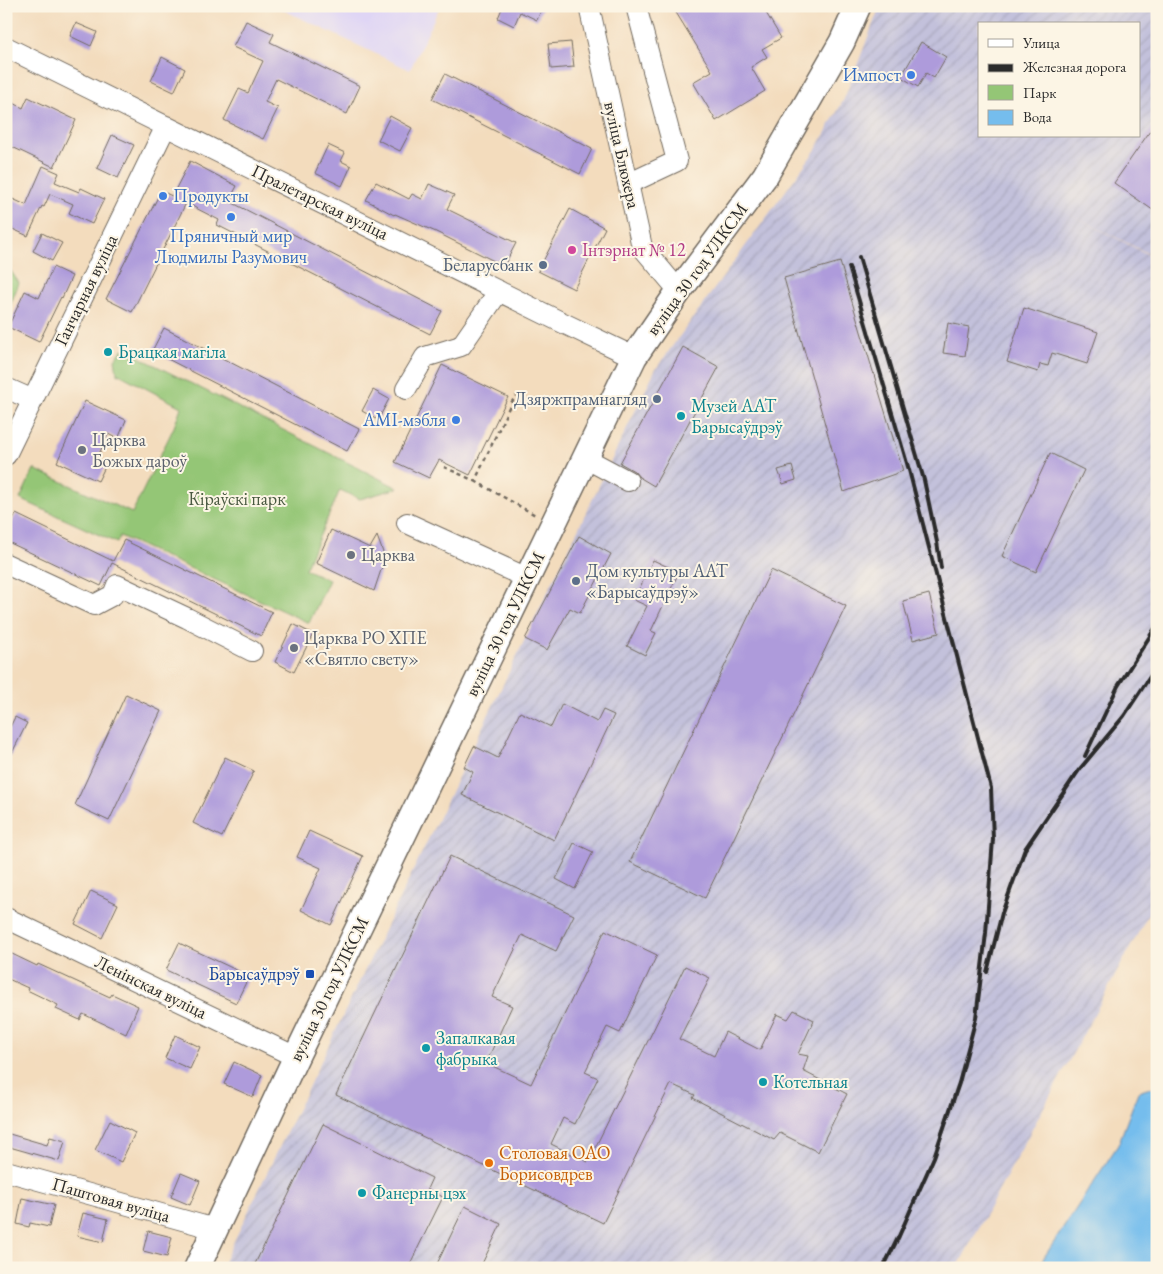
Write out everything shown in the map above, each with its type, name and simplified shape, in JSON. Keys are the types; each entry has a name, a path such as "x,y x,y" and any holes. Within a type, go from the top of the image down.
{"main road":[{"name":"вуліца 30 год УЛКСМ","path":"196,1268 634,357 679,291 765,176 842,42 858,6"}],"street":[{"name":"вуліца Блюхера","path":"589,6 642,247 679,291"},
{"path":"628,184 677,161 636,6"},
{"name":"Пралетарская вуліца","path":"6,47 634,357"},
{"name":"Ганчарная вуліца","path":"6,455 166,126"},
{"path":"406,389 424,357 460,346 499,291"},
{"path":"6,388 32,400"},
{"path":"585,458 628,481"},
{"path":"407,523 527,578"},
{"path":"6,564 94,605 113,595 117,584 252,651"},
{"name":"Ленінская вуліца","path":"6,918 296,1057"},
{"name":"Паштовая вуліца","path":"6,1171 215,1229"}],"path":[{"path":"475,482 511,403 516,396"},
{"path":"444,468 475,482 541,518"}],"shaded area":[{"path":"275,6 440,6 410,70"},
{"path":"880,6 1157,6 1157,258 1065,212 1157,259 1157,898 957,1268 221,1268 655,370 817,148 844,99"}],"green space":[{"path":"6,264 19,283 6,315"},
{"name":"Кіраўскі парк","path":"123,349 398,488 360,499 340,490 305,569 329,580 309,623 120,536 117,543 20,499 34,469 132,513 174,427 181,407 117,373 115,359"}],"water":[{"path":"1157,1086 1157,1268 1037,1268 1118,1145 1138,1092"}],"building":[{"path":"503,6 543,6 537,20 520,12 514,26 498,18"},
{"path":"672,6 762,6 781,38 762,49 767,57 751,67 765,91 716,121 693,82 712,71"},
{"path":"246,21 274,34 270,42 360,86 347,114 276,79 265,102 278,108 263,139 224,120 239,89 248,93 263,61 233,47"},
{"path":"76,23 97,32 91,46 70,36"},
{"path":"571,42 574,67 551,69 548,44"},
{"path":"921,42 946,57 934,78 926,73 918,87 901,77"},
{"path":"162,57 185,69 174,92 151,81"},
{"path":"445,74 592,149 580,174 432,99"},
{"path":"28,97 76,120 54,167 6,144 6,99 23,108"},
{"path":"390,116 412,128 400,151 378,140"},
{"path":"1157,121 1157,213 1114,183"},
{"path":"112,135 134,145 118,178 97,168"},
{"path":"328,145 345,153 341,161 351,166 342,186 315,173"},
{"path":"190,161 237,186 229,201 442,311 430,334 217,225 219,220 186,203 132,312 106,299 161,191 172,196"},
{"path":"43,166 59,173 55,182 79,192 81,188 104,199 92,224 69,213 73,204 50,194 44,207 42,206 28,236 6,226 6,196 26,205"},
{"path":"376,182 409,199 412,194 422,199 429,184 454,195 447,209 516,243 504,266 366,200"},
{"path":"570,209 605,228 574,289 538,271"},
{"path":"42,233 62,243 52,261 33,251"},
{"path":"840,262 903,471 844,492 784,278"},
{"path":"53,267 72,276 39,342 8,327 25,291 39,298"},
{"path":"1024,308 1098,332 1087,364 1052,353 1048,366 1040,364 1038,372 1007,362"},
{"path":"948,323 969,327 965,356 943,353"},
{"path":"164,328 359,429 347,451 152,351"},
{"path":"683,347 719,367 654,486 620,463"},
{"name":"AMI-мэбля","path":"442,365 508,397 470,475 439,460 429,478 395,462"},
{"path":"373,390 389,399 378,420 362,411"},
{"name":"Царква Божых дароў","path":"85,401 126,420 118,439 108,434 95,463 105,467 98,481 57,462"},
{"path":"1050,453 1084,470 1036,572 1002,556"},
{"path":"792,466 796,480 783,484 778,470"},
{"path":"16,514 113,561 124,540 272,612 261,636 112,563 101,586 6,541 6,534"},
{"name":"Царква","path":"331,530 370,548 377,536 385,558 374,591 316,563"},
{"name":"Дом культуры ААТ «Барысаўдрэў»","path":"579,536 611,554 580,613 570,608 547,650 525,639"},
{"path":"653,560 679,572 651,631 656,633 645,655 627,646 647,606 634,600"},
{"path":"771,570 846,606 705,898 630,862"},
{"path":"929,594 939,633 913,640 903,601"},
{"name":"Царква РО ХПЕ «Святло свету»","path":"293,624 313,634 294,672 275,662"},
{"path":"126,694 161,711 109,821 75,805"},
{"path":"562,704 597,722 603,710 614,715 554,840 462,795 473,772 464,767 474,746 498,758 520,712 551,727"},
{"path":"15,717 27,723 6,765 6,725 10,727"},
{"path":"225,757 254,771 222,837 193,823"},
{"path":"309,831 363,856 331,925 301,910 321,868 297,857"},
{"path":"574,843 593,852 575,889 556,879"},
{"name":"Запалкавая фабрыка","path":"450,856 574,915 556,951 522,935 492,997 512,1006 486,1063 531,1084 605,930 657,955 620,1033 607,1027 585,1072 598,1078 575,1124 563,1118 551,1144 588,1162 685,966 710,978 679,1039 714,1056 725,1032 760,1050 777,1014 788,1019 794,1010 814,1020 798,1054 808,1056 803,1071 847,1094 818,1152 780,1133 774,1140 693,1098 695,1095 671,1084 603,1223 336,1095"},
{"path":"91,891 118,904 102,938 75,924"},
{"path":"179,943 249,976 236,1003 166,970"},
{"path":"10,953 110,997 112,994 138,1006 126,1034 83,1014 80,1020 56,1009 58,1005 6,978 6,962"},
{"path":"175,1035 200,1047 190,1069 165,1058"},
{"path":"234,1062 262,1075 253,1097 224,1084"},
{"path":"110,1120 135,1133 121,1162 95,1150"},
{"name":"Фанерны цэх","path":"323,1124 432,1178 427,1189 443,1197 408,1268 253,1268"},
{"path":"6,1133 47,1145 50,1137 65,1141 59,1161 6,1146"},
{"path":"181,1173 200,1181 190,1205 171,1197"},
{"path":"22,1198 54,1205 49,1227 30,1223 29,1227 17,1224"},
{"path":"465,1206 501,1224 480,1268 435,1268"},
{"path":"83,1213 108,1219 103,1242 77,1236"},
{"path":"148,1231 172,1237 167,1257 143,1251"}],"railway":[{"path":"859,257 924,480 941,568"},
{"path":"849,267 909,470 991,788 993,839 986,933 976,1018 959,1083 934,1157 883,1268"},
{"path":"1085,756 1118,686 1157,625"},
{"path":"987,972 1002,913 1025,849 1079,770 1124,716 1157,666"}],"place":[{"name":"Импост","path":"911,75"},
{"name":"Продукты","path":"163,196"},
{"name":"Пряничный мир Людмилы Разумович","path":"231,217"},
{"name":"Інтэрнат № 12","path":"572,250"},
{"name":"Беларусбанк","path":"543,265"},
{"name":"Брацкая магіла","path":"108,352"},
{"name":"Дзяржпрамнагляд","path":"657,399"},
{"name":"Музей ААТ Барысаўдрэў","path":"681,416"},
{"name":"AMI-мэбля","path":"456,420"},
{"name":"Царква Божых дароў","path":"82,450"},
{"name":"Царква","path":"351,555"},
{"name":"Дом культуры ААТ «Барысаўдрэў»","path":"576,581"},
{"name":"Царква РО ХПЕ «Святло свету»","path":"294,648"},
{"name":"Барысаўдрэў","path":"310,974"},
{"name":"Запалкавая фабрыка","path":"426,1048"},
{"name":"Котельная","path":"763,1082"},
{"name":"Столовая ОАО Борисовдрев","path":"489,1163"},
{"name":"Фанерны цэх","path":"362,1193"}]}
